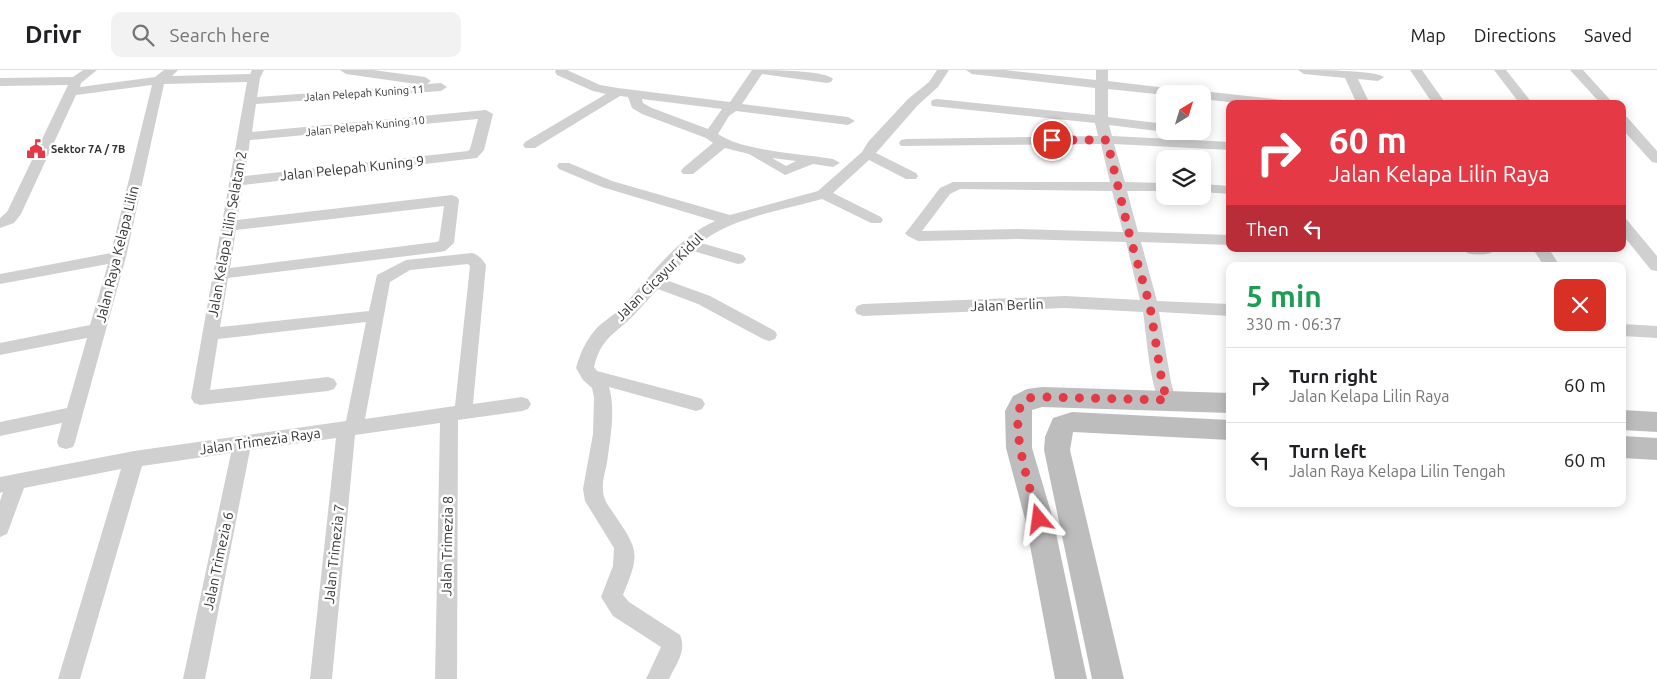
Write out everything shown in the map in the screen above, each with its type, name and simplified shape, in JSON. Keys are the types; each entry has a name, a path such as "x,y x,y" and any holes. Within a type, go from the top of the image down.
{"street":[{"path":"0,78 12,70"},
{"path":"0,223 9,220 14,214 74,87 91,70"},
{"path":"141,70 166,75"},
{"name":"Jalan Pelepah Kuning 11","path":"250,101 441,87 428,81 391,73 346,70"},
{"path":"688,171 716,139 743,70"},
{"path":"727,108 759,70 827,79"},
{"name":"Jalan Cicayur Kidul","path":"589,375 585,368 589,353 601,334 625,314 705,231 730,220 823,194 868,154 873,145 934,84 943,70"},
{"path":"972,70 1156,91"},
{"path":"1102,70 1101,120 1130,237 1150,306 1162,382 1167,400"},
{"path":"1304,70 1378,77"},
{"path":"1416,70 1437,100"},
{"path":"1500,70 1524,100"},
{"path":"1576,70 1604,100"},
{"path":"561,72 597,88 618,92 727,108 848,121"},
{"path":"0,82 74,87 166,75 256,73"},
{"name":"Jalan Kelapa Lilin Selatan 2","path":"256,73 200,398 328,384"},
{"path":"1349,74 1362,100"},
{"name":"Jalan Raya Kelapa Lilin","path":"66,442 118,257 166,75"},
{"path":"530,145 618,92"},
{"path":"634,94 637,105 647,111 716,139 749,150 785,171 813,159 833,163"},
{"path":"1211,96 1247,100"},
{"path":"937,103 1156,127"},
{"name":"Jalan Pelepah Kuning 10","path":"244,137 486,114 477,150 467,156"},
{"path":"1626,124 1657,159"},
{"path":"1211,134 1226,136"},
{"path":"906,143 1107,140 1226,146"},
{"path":"868,154 911,176"},
{"name":"Jalan Pelepah Kuning 9","path":"236,181 467,156"},
{"path":"564,166 607,184 730,220"},
{"path":"1156,187 958,185 945,191 913,233 918,236 1018,234 1226,240"},
{"path":"1211,189 1226,190"},
{"path":"823,194 876,220"},
{"path":"221,274 440,247 446,243 452,200 229,226"},
{"path":"1626,228 1657,266"},
{"path":"690,245 738,259"},
{"path":"0,279 118,257"},
{"name":"Jalan Trimezia 7","path":"321,679 350,428 383,279 406,265 472,258 478,265"},
{"name":"Jalan Trimezia 8","path":"446,679 456,413 478,265"},
{"path":"656,282 704,300 769,335"},
{"name":"Jalan Berlin","path":"863,310 1065,302 1226,310"},
{"path":"210,334 366,316"},
{"path":"0,350 98,330"},
{"path":"1626,330 1657,332"},
{"path":"589,375 696,404"},
{"path":"589,375 600,386 604,397 602,434 593,489 595,501 624,546 625,552 612,598 621,609 672,642 673,647 657,679"},
{"path":"1071,679 1039,519 1019,448 1018,411 1022,403 1027,398 1042,397 1226,402"},
{"path":"1022,403 1059,438 1108,679"},
{"name":"Jalan Trimezia Raya","path":"9,483 134,459 522,404"},
{"path":"0,429 75,413"},
{"path":"1626,420 1657,422"},
{"path":"1019,448 1025,443 1059,438 1072,422 1226,430"},
{"name":"Jalan Trimezia 6","path":"194,679 242,443"},
{"path":"1626,447 1657,449"},
{"path":"69,679 134,459"},
{"path":"0,528 9,483"}],"place":[{"name":"Sektor 7A / 7B","path":"36,149"}],"route":[{"path":"1039,519 1019,448 1018,411 1027,398 1167,400 1162,382 1150,306 1130,237 1107,140 1052,140"}]}
